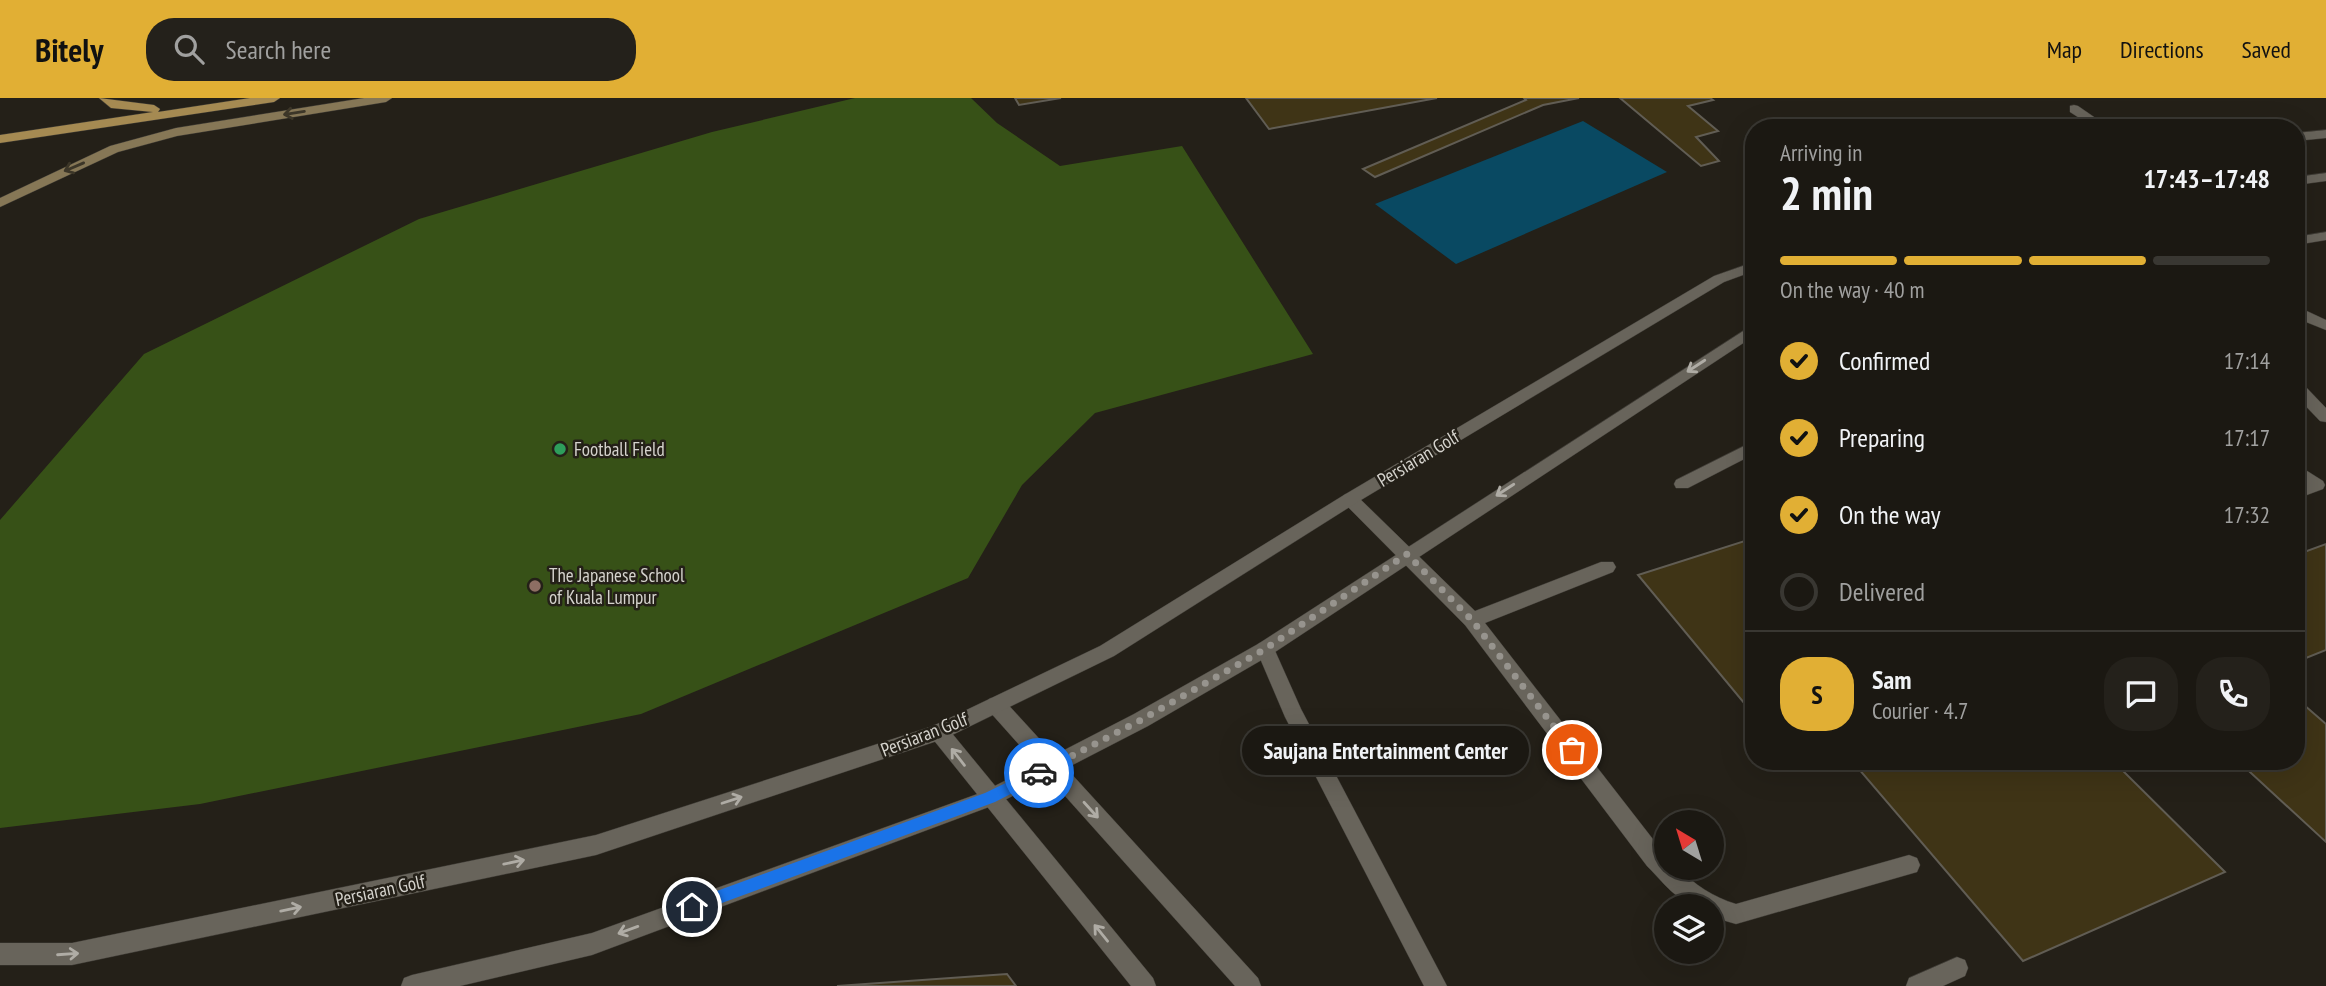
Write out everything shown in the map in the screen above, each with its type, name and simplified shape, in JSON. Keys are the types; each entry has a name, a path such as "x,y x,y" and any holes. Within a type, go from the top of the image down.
{"main road":[{"path":"105,98 116,105 182,112"},
{"path":"0,139 274,98"},
{"path":"0,203 114,149 176,132 386,98"}],"street":[{"path":"2074,108 2090,119"},
{"path":"2305,136 2326,134"},
{"path":"2305,180 2326,177"},
{"path":"2305,240 2325,237"},
{"name":"Persiaran Golf","path":"0,954 72,954 596,845 939,732 1107,651 1350,499 1719,279 1745,269"},
{"path":"2305,319 2326,325"},
{"path":"412,986 592,943 990,797 1141,720 1265,649 1745,335"},
{"path":"2305,396 2326,417"},
{"path":"1682,484 1745,452"},
{"path":"2305,476 2321,487"},
{"path":"1350,499 1472,620 1655,859 1692,894"},
{"path":"1472,620 1607,567"},
{"path":"1265,649 1293,711 1436,986"},
{"path":"996,705 1250,986"},
{"path":"939,732 1145,986"},
{"path":"1724,911 1736,914 1909,865"},
{"path":"1917,986 1956,968"}],"green space":[{"name":"Football Field","path":"855,98 971,98 997,123 1060,166 1182,146 1313,354 1095,413 1022,485 968,578 641,714 200,804 0,828 0,520 144,354 419,219 712,132"}],"water":[{"path":"1583,121 1667,172 1456,264 1375,204"}],"building":[{"path":"1015,98 1061,98 1019,105"},
{"path":"1246,98 1437,98 1269,129"},
{"path":"1524,98 1579,98 1543,105 1375,177 1363,169 1526,100"},
{"path":"1620,98 1710,98 1713,100 1688,106 1718,131 1696,137 1719,161 1701,166"},
{"path":"1745,541 1745,704 1638,575"},
{"path":"2326,544 2326,650 2305,658 2305,552"},
{"path":"2305,706 2326,724 2326,842 2248,770 2305,770"},
{"path":"1860,770 2122,770 2225,872 2023,961"},
{"path":"1007,974 1016,986 837,986"}],"way so far":[{"path":"1039,773 1141,720 1265,649 1407,554 1472,620 1572,750"}],"place":[{"name":"Football Field","path":"560,449"},
{"name":"The Japanese School of Kuala Lumpur","path":"535,586"},
{"name":"Saujana Entertainment Center","path":"1572,750"}],"route":[{"path":"692,907 990,797 1039,773"}]}
